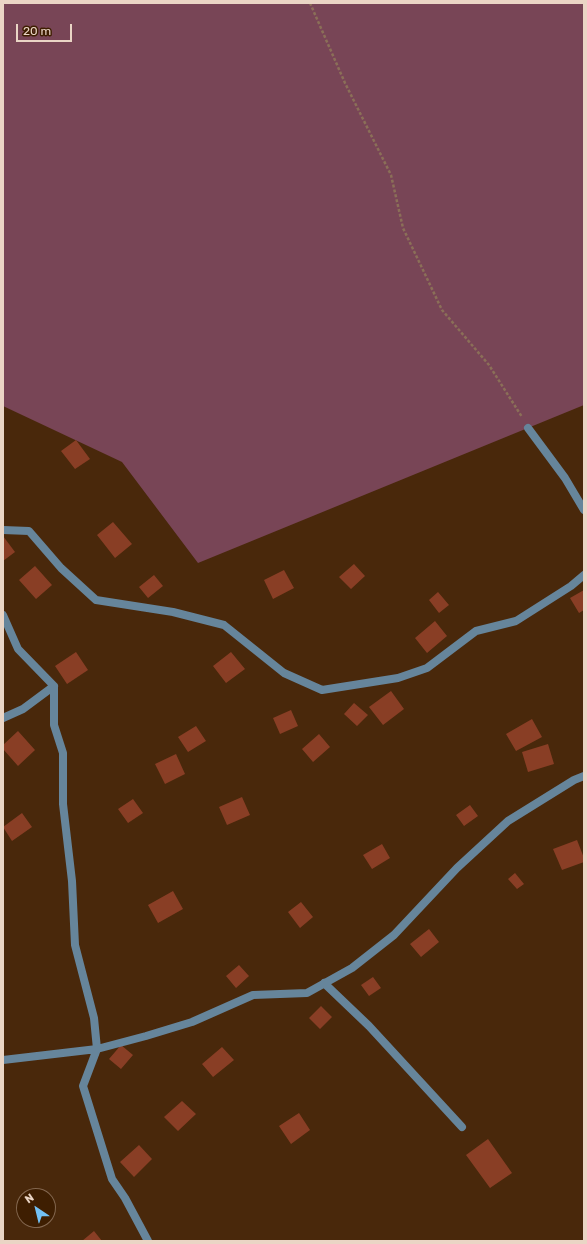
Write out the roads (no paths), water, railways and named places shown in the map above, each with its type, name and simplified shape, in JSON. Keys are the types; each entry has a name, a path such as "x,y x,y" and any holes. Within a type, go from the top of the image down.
{"street":[{"path":"528,428 565,478 584,510"},
{"path":"3,530 28,531 61,568 96,600 173,612 224,625 284,673 322,690 398,678 427,668 476,631 516,621 571,586 584,575"},
{"path":"3,615 18,649 54,686 54,725 63,753 63,804 72,881 75,945 94,1018 96,1049 83,1086 112,1179 125,1198 148,1241"},
{"path":"3,718 23,709 54,686"},
{"path":"3,1060 96,1049 192,1022 253,995 307,992 352,968 394,935 457,868 508,821 574,780 584,776"},
{"path":"324,983 369,1026 462,1127"}]}
